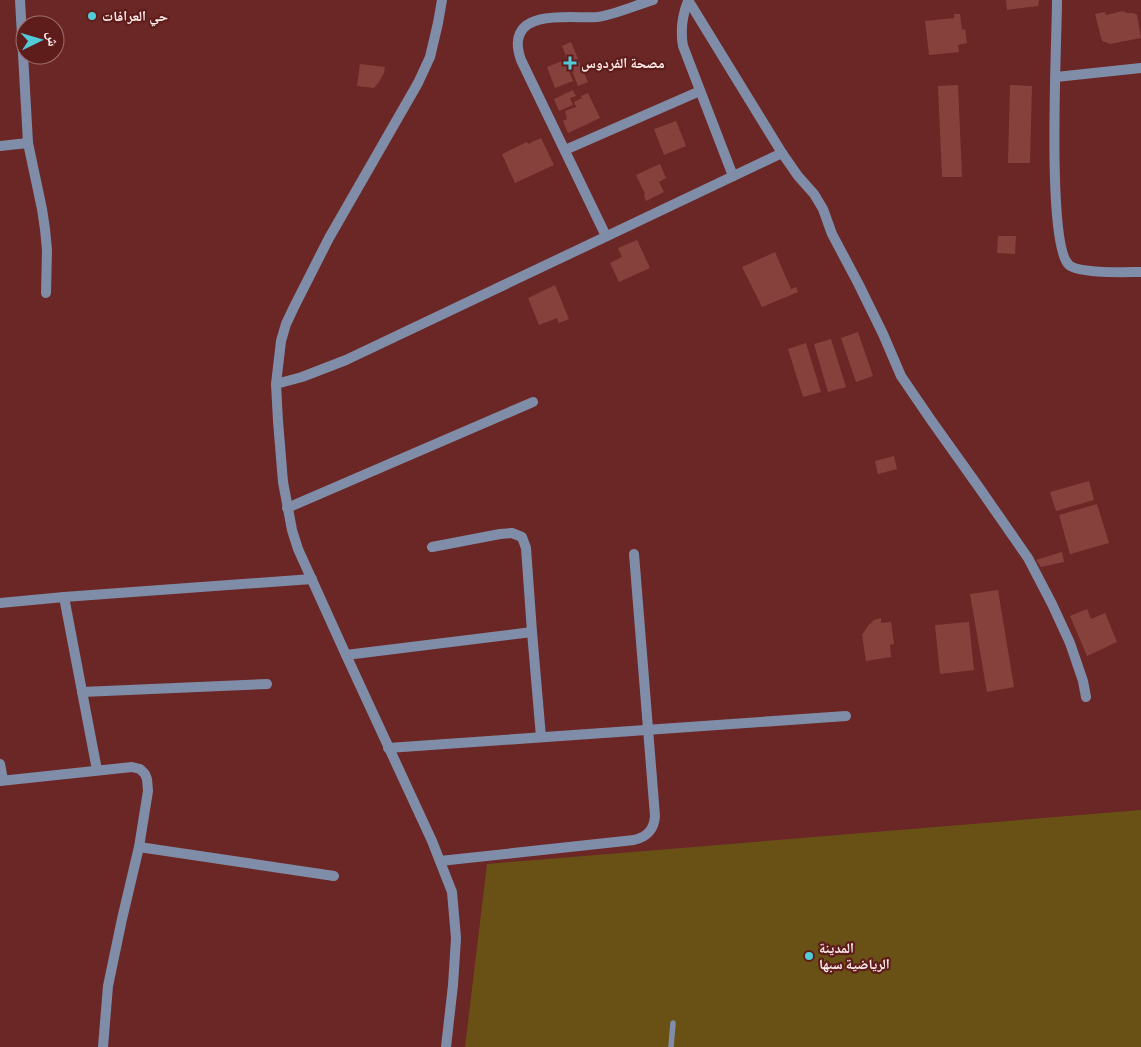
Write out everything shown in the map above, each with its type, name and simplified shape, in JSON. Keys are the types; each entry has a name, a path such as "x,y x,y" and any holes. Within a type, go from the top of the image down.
{"street":[{"path":"20,0 28,143 42,209 47,250 46,293"},
{"path":"442,0 430,58 334,230 286,324 276,384 283,482 287,508 298,549 407,787 452,892 456,938 446,1047"},
{"path":"606,236 521,60 518,41 520,33 527,26 539,20 555,17 594,18 653,0"},
{"path":"688,0 682,19 683,46 733,176"},
{"path":"688,0 782,153 798,176 814,194 823,209 832,234 883,334 901,376 1028,558 1070,643 1083,681 1086,697"},
{"path":"1057,0 1055,186 1057,219 1064,259 1070,266 1084,271 1141,272"},
{"path":"1056,77 1141,68"},
{"path":"565,150 700,91"},
{"path":"0,146 28,143"},
{"path":"276,384 302,377 346,360 782,153"},
{"path":"287,508 533,402"},
{"path":"432,547 500,534 512,533 522,536 526,548 541,737"},
{"path":"440,861 634,840 646,836 653,827 655,816 634,554"},
{"path":"0,603 312,579"},
{"path":"64,597 97,770"},
{"path":"346,655 532,632"},
{"path":"82,692 267,684"},
{"path":"388,748 846,716"},
{"path":"0,764 2,780 132,767 140,769 148,779 148,791 139,847 108,986 103,1047"},
{"path":"139,847 334,876"}],"lane":[{"path":"671,1047 673,1024"}],"shaded area":[{"name":"المدينة الرياضية سبها","path":"1141,810 1141,1047 465,1047 487,864"}],"building":[{"path":"1006,0 1039,0 1038,6 1007,10"},
{"path":"1123,11 1137,15 1141,38 1110,44 1102,41 1095,14 1105,12 1106,15"},
{"path":"954,14 960,14 962,30 965,29 967,43 958,45 959,52 929,55 925,21 954,18"},
{"path":"571,42 588,82 578,86 562,46"},
{"path":"565,60 573,81 555,88 547,67"},
{"path":"360,64 385,67 384,73 374,88 357,86"},
{"path":"958,85 962,177 942,177 938,86"},
{"path":"1010,85 1032,86 1030,163 1008,163"},
{"path":"573,90 576,96 570,98 573,105 559,111 554,99"},
{"path":"588,93 600,118 568,133 563,121 567,119 565,111 576,107 574,102"},
{"path":"676,121 686,146 664,155 654,129"},
{"path":"541,138 554,165 515,183 502,154 527,142 528,144"},
{"path":"660,164 666,178 659,182 664,192 646,201 645,194 636,175"},
{"path":"998,236 1016,236 1015,254 997,253"},
{"path":"637,240 650,268 619,282 610,263 622,257 618,248"},
{"path":"775,252 791,289 796,287 798,292 762,307 742,267"},
{"path":"555,285 569,319 559,323 557,318 539,325 528,298"},
{"path":"858,332 873,376 856,382 841,338"},
{"path":"831,339 846,387 828,392 814,344"},
{"path":"806,343 821,392 803,397 788,349"},
{"path":"894,456 897,469 878,474 875,461"},
{"path":"1089,481 1094,500 1056,511 1050,492"},
{"path":"1097,504 1109,543 1070,554 1059,515"},
{"path":"1062,552 1064,562 1041,567 1036,560"},
{"path":"998,590 1014,687 987,692 970,594"},
{"path":"1087,609 1091,619 1105,613 1117,642 1087,656 1070,616"},
{"path":"881,618 881,623 891,622 894,644 890,645 891,657 866,661 862,635 874,620"},
{"path":"969,622 974,670 940,674 935,625"}],"place":[{"name":"حي العرافات","path":"92,16"},
{"name":"مصحة الفردوس","path":"570,63"},
{"name":"المدينة الرياضية سبها","path":"809,956"}]}
